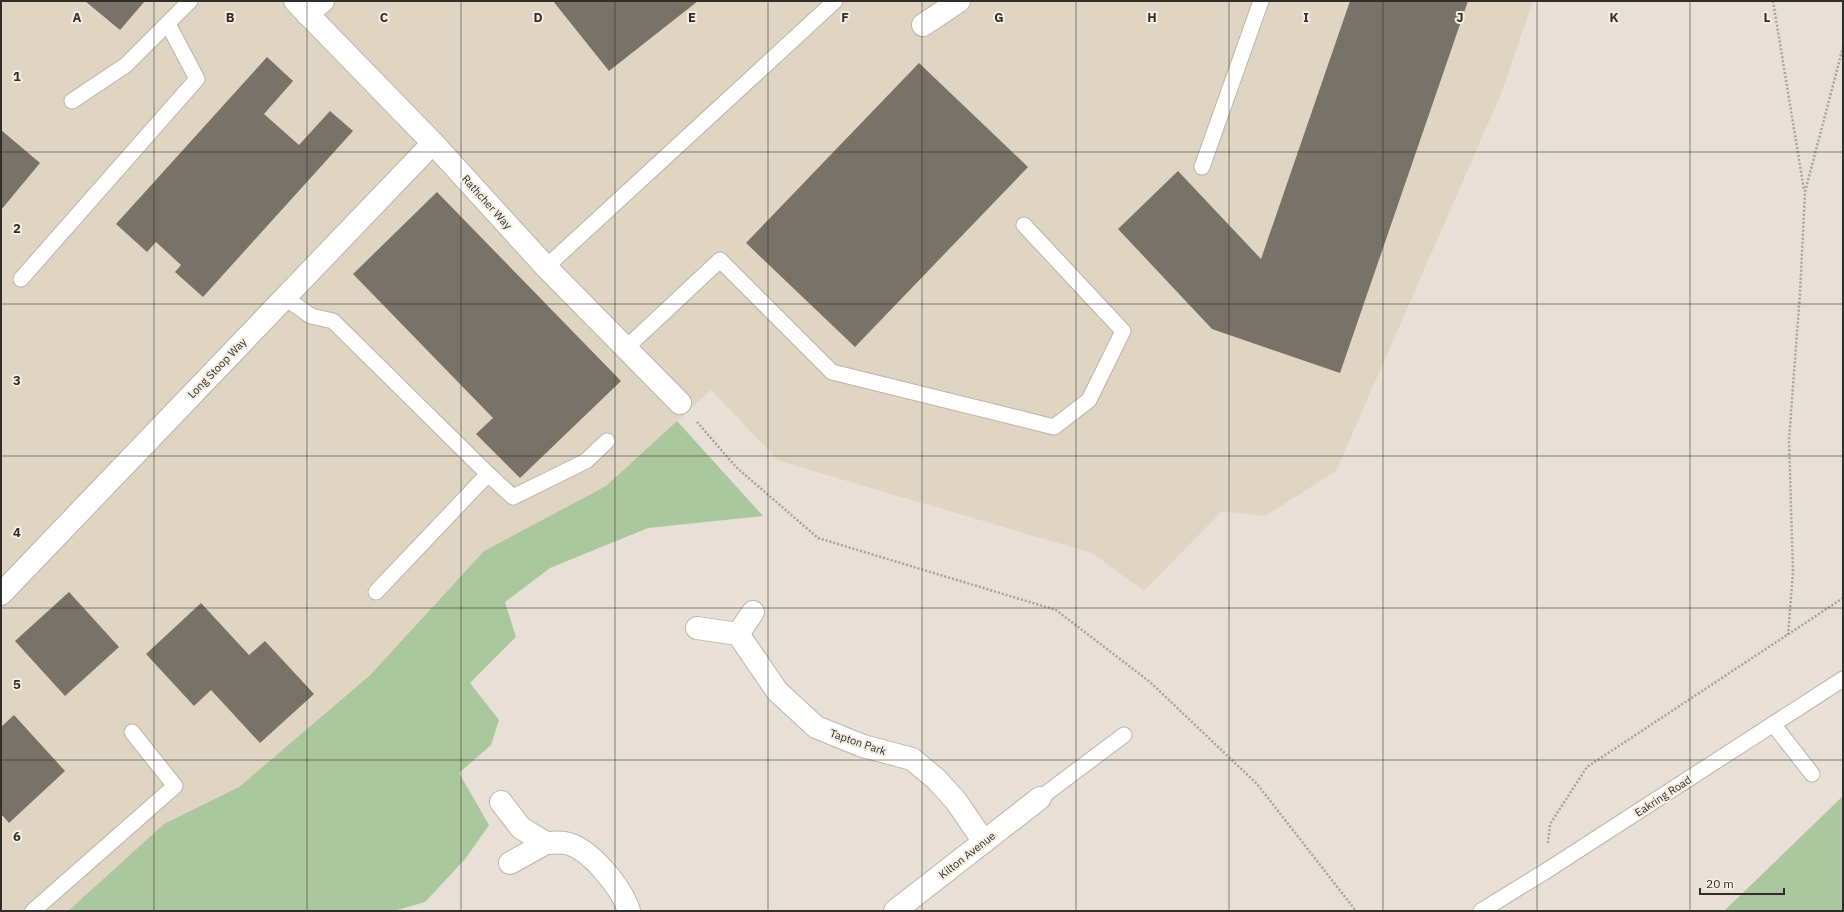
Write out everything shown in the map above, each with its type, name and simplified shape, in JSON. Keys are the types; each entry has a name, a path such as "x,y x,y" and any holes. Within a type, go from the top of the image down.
{"street":[{"path":"923,25 959,1"},
{"name":"Rathcher Way","path":"308,5 546,267 680,403"},
{"name":"Long Stoop Way","path":"1,594 284,297 434,143"},
{"path":"697,628 738,634 752,612"},
{"name":"Tapton Park","path":"738,634 778,691 816,728 863,746 912,759 936,778 956,801 984,842"},
{"name":"Kilton Avenue","path":"895,911 1040,798"},
{"path":"501,802 521,828 546,843"},
{"path":"510,863 546,843 565,843 582,850 607,873 629,911"}],"lane":[{"path":"72,101 126,65 190,1"},
{"path":"546,267 835,1"},
{"path":"1202,167 1261,1"},
{"path":"21,278 197,79 168,24"},
{"path":"626,348 720,260 832,372 1054,427 1089,400 1123,331 1024,225"},
{"path":"284,297 312,316 333,321 513,498 586,461 607,441"},
{"path":"376,592 488,474"},
{"name":"Eakring Road","path":"1482,911 1843,679"},
{"path":"1773,724 1812,774"},
{"path":"33,911 175,786 132,732"},
{"path":"1040,798 1124,735"}],"path":[{"path":"1773,1 1805,192"},
{"path":"1788,635 1793,572 1789,440 1800,293 1805,192 1843,47"},
{"path":"680,403 736,467 818,538 1056,610 1150,682 1257,784 1356,911"},
{"path":"1546,871 1550,824 1586,767 1843,598"}],"shaded area":[{"path":"1,1 1533,1 1501,94 1336,471 1265,516 1222,511 1144,591 1092,553 779,461 711,390 606,486 484,551 370,674 239,787 164,824 68,911 1,911"}],"green space":[{"path":"677,421 763,516 648,528 550,568 505,602 516,637 470,683 499,720 491,745 459,773 489,825 466,858 425,902 394,911 68,911 164,824 239,787 370,675 484,551 606,486"},
{"path":"1843,796 1843,911 1724,911"}],"building":[{"path":"85,1 145,1 120,30"},
{"path":"553,1 698,1 609,71"},
{"path":"1350,1 1468,1 1340,373 1212,329 1118,229 1178,171 1261,259"},
{"path":"267,57 293,81 264,114 299,145 330,111 353,131 203,297 175,272 181,265 156,242 147,252 116,224"},
{"path":"919,63 1028,167 855,347 746,243"},
{"path":"1,130 40,163 1,210"},
{"path":"437,192 621,381 520,478 476,434 493,418 353,274"},
{"path":"69,592 119,647 65,696 15,641"},
{"path":"201,603 249,655 265,641 314,694 260,743 211,690 194,706 146,654"},
{"path":"14,715 65,771 9,823 1,814 1,727"}]}
